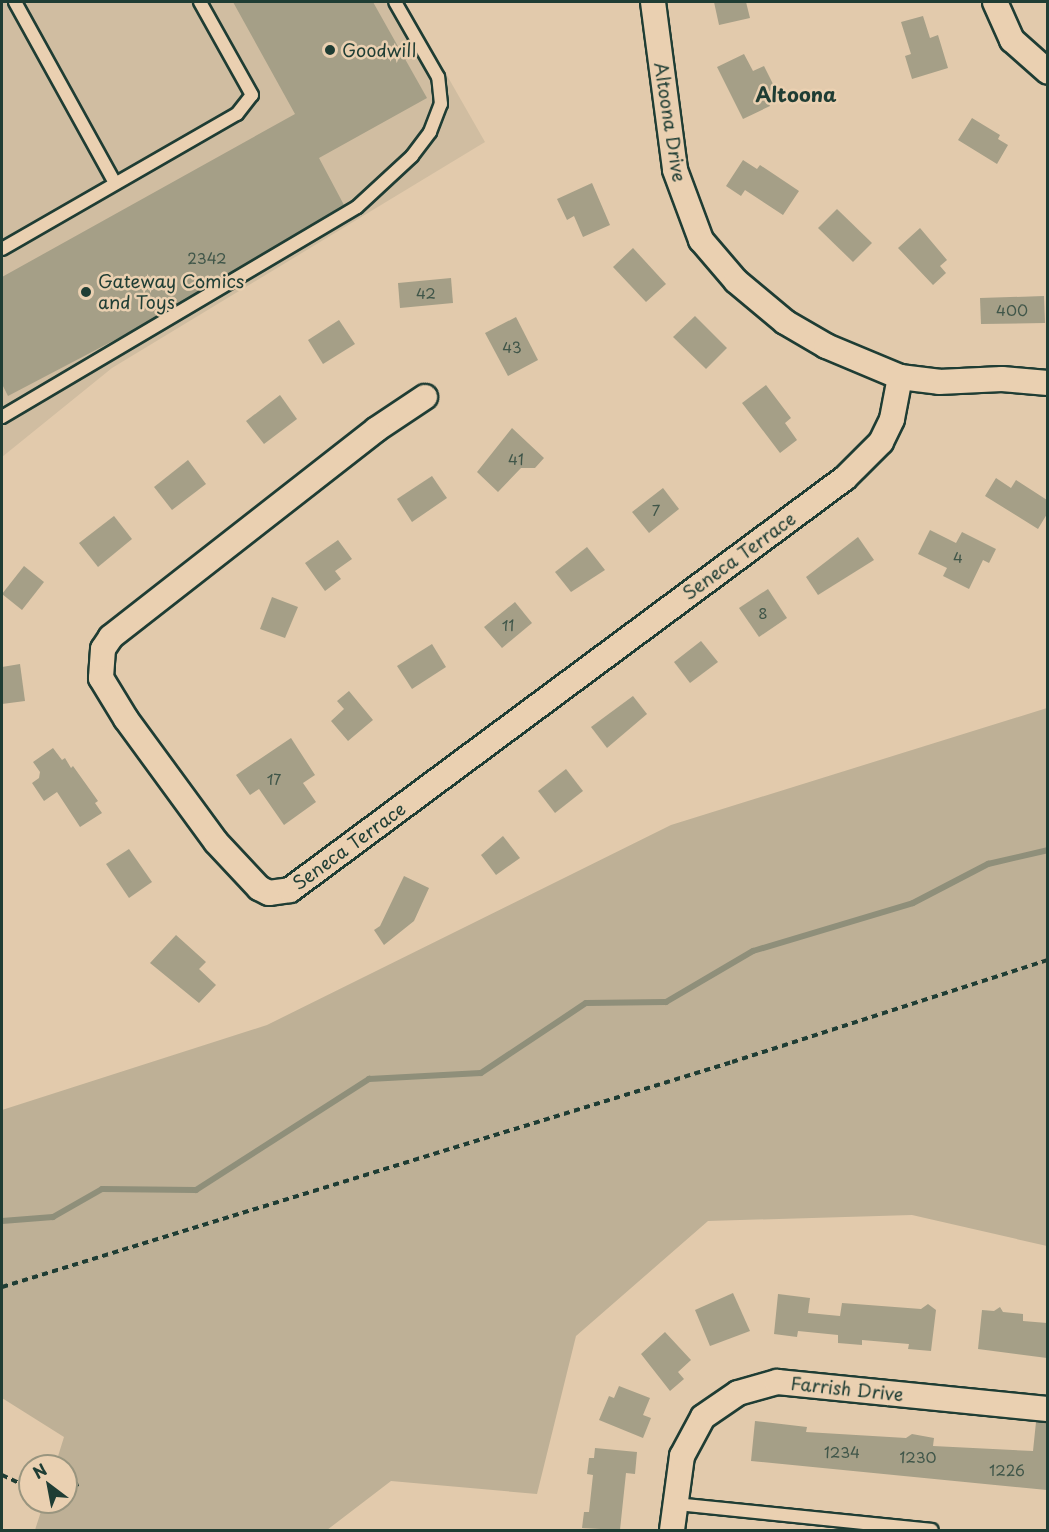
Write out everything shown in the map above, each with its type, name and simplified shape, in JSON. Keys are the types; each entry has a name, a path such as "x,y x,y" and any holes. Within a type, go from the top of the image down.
{"street":[{"name":"Altoona Drive","path":"653,2 675,170 701,240 736,281 785,321 826,346 900,377 939,382 1002,379 1047,383"},
{"path":"995,2 1012,40 1047,72"},
{"name":"Seneca Terrace","path":"425,397 376,429 111,637 103,650 101,678 126,719 216,842 259,888 269,893 290,890 845,478 881,442 892,419 900,377"},
{"name":"Farrish Drive","path":"672,1530 682,1456 703,1417 738,1393 777,1382 1047,1409"}],"lane":[{"path":"15,2 115,183"},
{"path":"2,249 237,114 252,94 200,2"},
{"path":"2,417 357,207 412,156 434,123 441,104 438,77 395,2"},
{"path":"676,1504 932,1530"}],"path":[{"path":"2,1287 721,1066 1047,960"},
{"path":"2,1475 18,1482"}],"shaded area":[{"path":"2,2 405,2 485,142 112,368 2,457"},
{"path":"1047,708 1047,1246 912,1215 708,1221 576,1336 537,1494 391,1481 327,1530 35,1530 40,1514 78,1514 78,1454 59,1454 64,1437 2,1398 2,1110 267,1025 671,825"}],"building":[{"path":"233,2 373,2 427,98 319,158 344,205 130,332 8,396 2,384 2,277 295,114"},
{"path":"714,2 746,2 750,18 719,25"},
{"path":"923,16 930,38 938,35 948,68 912,79 905,56 911,54 901,22"},
{"path":"744,54 753,71 764,66 775,88 764,94 770,106 743,119 717,67"},
{"path":"972,118 1000,135 998,139 1008,145 997,164 958,140"},
{"path":"743,160 757,169 760,165 799,191 783,215 745,190 741,196 726,186"},
{"path":"592,183 610,225 583,237 574,216 567,220 557,199"},
{"path":"837,209 872,243 853,262 818,228"},
{"path":"920,228 947,260 940,266 946,273 933,285 898,248"},
{"path":"633,248 666,284 646,302 613,267"},
{"path":"451,278 453,303 400,308 398,283"},
{"path":"1044,296 1045,323 981,324 980,298"},
{"path":"695,316 727,348 706,369 673,337"},
{"path":"516,317 538,360 508,376 485,333"},
{"path":"339,320 355,344 323,364 308,340"},
{"path":"766,385 791,418 785,423 797,440 780,453 742,403"},
{"path":"280,395 297,419 264,444 246,421"},
{"path":"512,428 544,458 535,468 521,468 498,492 477,472"},
{"path":"188,460 206,484 172,510 154,487"},
{"path":"432,476 447,498 412,522 397,499"},
{"path":"996,478 1011,488 1016,480 1047,500 1047,514 1038,529 985,496"},
{"path":"663,488 679,509 649,533 632,512"},
{"path":"114,516 132,539 98,567 79,543"},
{"path":"930,530 956,543 962,532 996,549 989,563 983,560 969,589 943,576 947,568 918,554"},
{"path":"858,537 874,560 818,595 806,577"},
{"path":"338,540 352,559 335,571 341,579 325,591 305,563"},
{"path":"587,547 605,570 571,592 555,572"},
{"path":"24,566 44,582 22,610 2,594"},
{"path":"768,589 787,618 759,637 739,608"},
{"path":"272,597 298,607 285,638 260,629"},
{"path":"515,602 532,623 502,648 484,627"},
{"path":"701,641 718,662 690,683 674,662"},
{"path":"432,644 446,667 412,689 397,666"},
{"path":"20,664 25,701 2,704 2,667"},
{"path":"349,691 373,720 348,741 331,721 344,709 337,701"},
{"path":"633,696 647,714 607,748 591,727"},
{"path":"291,738 315,775 303,783 316,802 284,825 259,789 250,795 236,775"},
{"path":"53,748 62,760 65,758 71,768 73,766 98,801 95,803 102,813 80,827 57,792 44,801 32,783 39,778 40,772 33,762"},
{"path":"566,769 583,791 555,813 538,791"},
{"path":"503,836 520,858 496,875 481,855"},
{"path":"129,849 152,882 129,898 106,864"},
{"path":"404,876 429,888 414,921 384,945 374,930 380,926"},
{"path":"176,935 206,962 199,969 216,985 199,1003 150,963"},
{"path":"733,1293 750,1331 710,1346 695,1310"},
{"path":"778,1294 810,1298 808,1313 840,1316 842,1303 921,1309 928,1304 936,1310 931,1351 908,1349 909,1344 862,1340 862,1345 838,1343 838,1335 798,1331 797,1337 774,1334"},
{"path":"1000,1307 1003,1312 1023,1314 1023,1321 1047,1323 1047,1358 978,1349 982,1310 994,1311"},
{"path":"665,1332 691,1360 678,1372 684,1379 670,1391 641,1354"},
{"path":"619,1386 650,1398 643,1415 651,1418 643,1438 599,1420 609,1396 614,1398"},
{"path":"755,1421 807,1427 806,1432 906,1438 912,1434 934,1438 933,1446 1033,1451 1036,1422 1047,1423 1047,1490 751,1461"},
{"path":"595,1448 637,1452 635,1474 626,1473 620,1530 582,1528 584,1512 589,1512 593,1475 587,1474 589,1458 594,1458"}],"waterway":[{"path":"2,1221 53,1217 102,1189 196,1190 369,1079 481,1073 586,1003 666,1002 753,951 913,903 988,864 1048,850"}],"place":[{"name":"Goodwill","path":"330,50"},
{"name":"Gateway Comics and Toys","path":"86,292"}],"district":[{"name":"Altoona","path":"796,94"}]}
